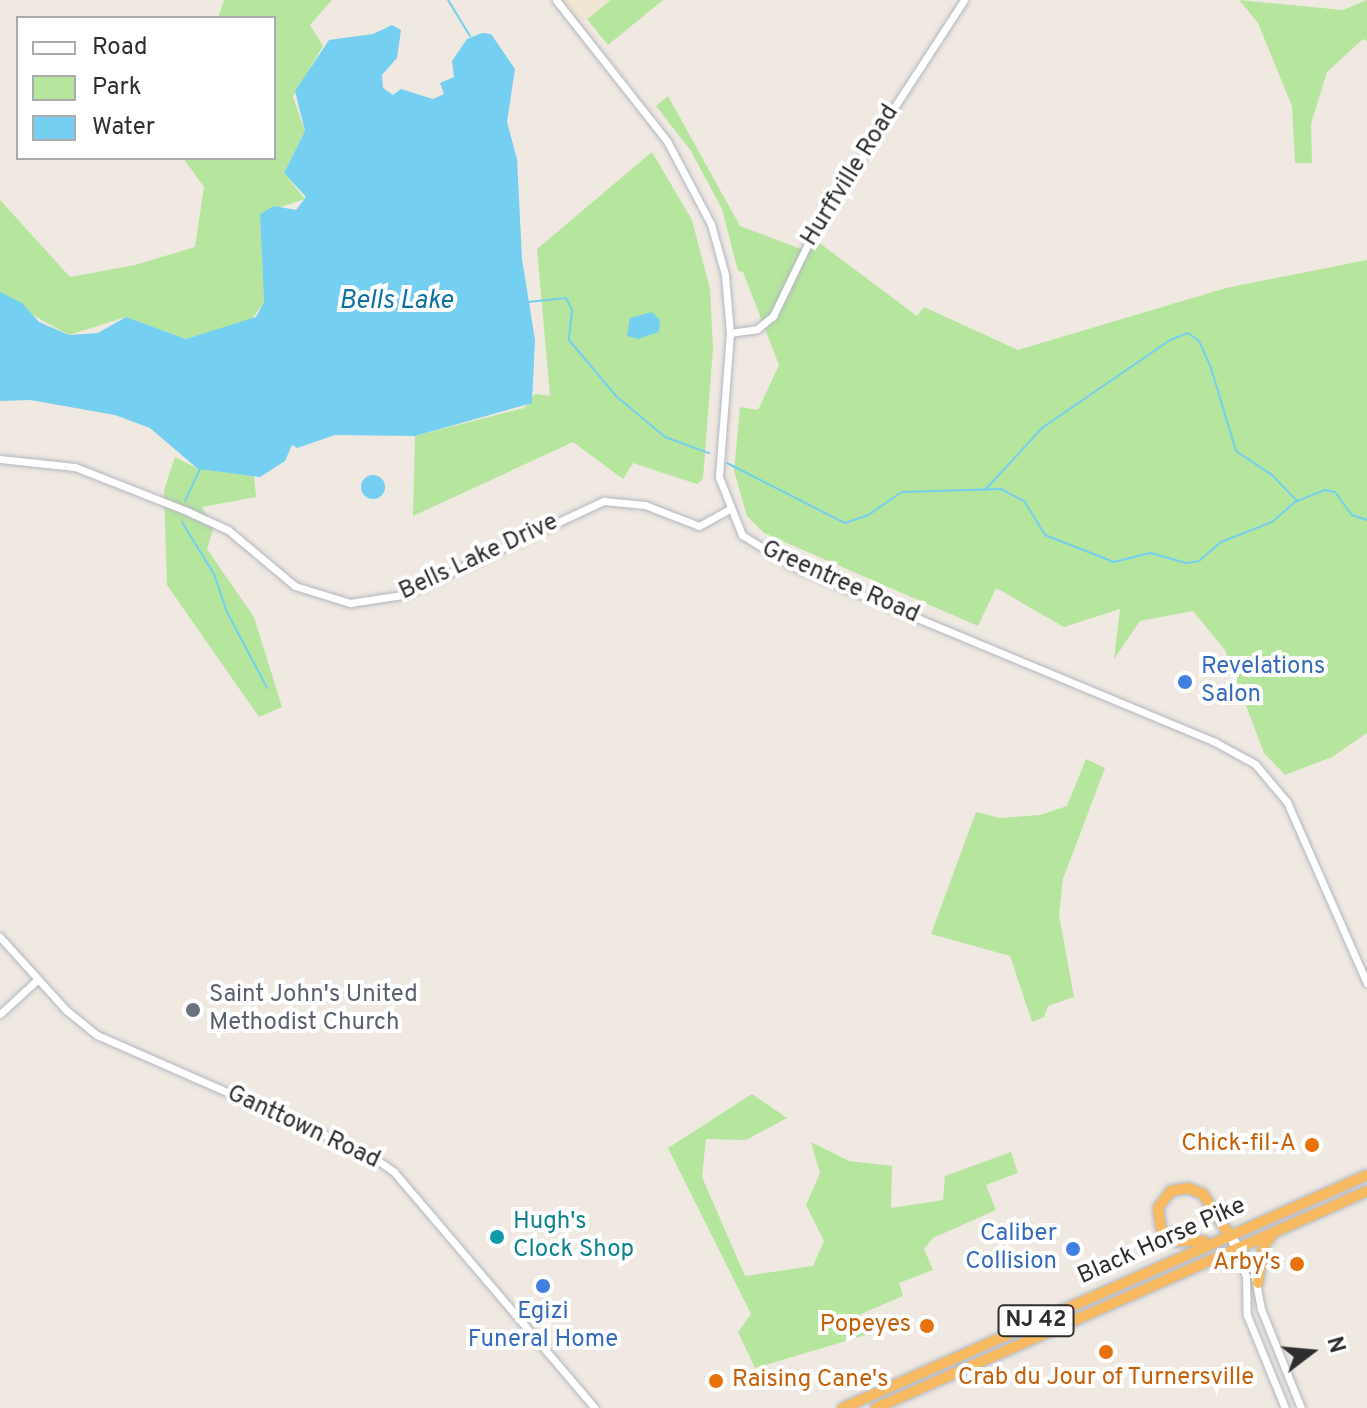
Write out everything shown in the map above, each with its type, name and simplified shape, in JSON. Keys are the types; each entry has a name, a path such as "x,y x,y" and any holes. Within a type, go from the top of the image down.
{"highway":[{"name":"Black Horse Pike","path":"843,1408 1228,1233 1367,1175"},
{"path":"1217,1238 1190,1243 1166,1236 1158,1215 1164,1197 1178,1188 1199,1192 1213,1205 1228,1233"},
{"name":"Black Horse Pike","path":"876,1408 1365,1192"},
{"path":"1258,1283 1263,1247 1277,1229"},
{"path":"957,1371 960,1363 1031,1328 1036,1321"}],"street":[{"name":"Greentree Road","path":"556,0 661,133 692,182 721,256 730,333 718,463 728,510 742,535 768,555 1255,764 1287,802 1367,983"},
{"name":"Hurffville Road","path":"730,333 757,329 773,316 814,231 964,0"},
{"name":"Bells Lake Drive","path":"0,459 75,467 146,494 228,530 303,591 350,603 402,595 604,501 645,505 699,526 728,510"},
{"name":"Ganttown Road","path":"0,937 37,980 97,1035 370,1155 394,1172 595,1408"},
{"path":"0,1014 37,980"},
{"path":"1228,1233 1258,1283 1261,1309 1301,1408"},
{"path":"1238,1246 1246,1276 1247,1315 1285,1408"}],"shaded area":[{"path":"564,0 611,0 582,22"}],"green space":[{"path":"224,0 332,0 310,25 323,46 293,97 305,131 284,173 305,199 260,214 264,302 252,319 186,339 126,317 69,335 0,297 0,200 70,277 135,265 195,247 204,187 184,160 276,160 276,16 219,16"},
{"path":"611,0 663,0 608,45 587,19"},
{"path":"1239,0 1343,10 1367,0 1367,41 1363,39 1327,72 1311,124 1312,163 1295,163 1292,106 1258,23"},
{"path":"668,96 740,226 801,249 810,236 917,316 924,307 1018,350 1226,288 1367,260 1367,733 1332,757 1285,775 1264,753 1225,650 1193,611 1140,621 1114,659 1120,609 1064,627 996,588 978,626 764,533 747,516 734,471 740,407 758,410 779,365 743,272 738,271 722,209 691,151 656,106"},
{"path":"652,152 692,220 710,289 713,348 703,479 697,484 633,463 623,479 573,442 413,516 415,436 524,408 535,394 550,396 537,249"},
{"path":"175,457 198,469 254,476 256,497 202,507 213,529 207,549 254,617 282,707 259,717 167,585 164,490"},
{"path":"1086,759 1105,768 1063,879 1059,915 1074,997 1048,1006 1044,1017 1032,1022 1010,956 931,934 976,812 1000,818 1040,815 1067,806"},
{"path":"752,1094 787,1118 746,1140 706,1139 702,1177 745,1276 813,1266 824,1241 806,1205 820,1173 811,1142 849,1161 892,1166 891,1208 943,1200 945,1176 1011,1152 1018,1173 986,1185 996,1210 933,1238 924,1249 933,1270 899,1283 903,1296 861,1314 866,1335 755,1368 738,1332 751,1314 668,1148"}],"water":[{"name":"Bells Lake","path":"392,25 401,30 397,58 382,75 383,88 393,95 401,89 433,99 444,94 440,83 454,77 452,61 467,39 482,33 491,34 515,69 507,122 517,159 522,259 535,340 532,403 415,436 335,435 297,448 292,445 285,461 260,477 198,469 150,428 115,415 30,400 0,401 0,292 22,303 39,322 69,335 98,333 126,317 186,339 256,317 264,302 260,214 274,206 296,210 306,197 284,173 305,131 295,91 329,40 373,34"},
{"path":"652,312 660,320 659,332 638,339 627,336 630,318"},
{"path":"373,475 382,478 385,487 382,496 373,499 364,496 361,487 364,478"}],"waterway":[{"path":"448,0 470,36"},
{"path":"528,302 566,298 572,310 569,340 616,396 665,437 709,453"},
{"path":"985,490 1042,428 1170,340 1188,333 1199,341 1211,368 1236,451 1272,475 1297,501"},
{"path":"727,463 845,523 868,515 902,492 1001,489 1024,501 1045,535 1114,562 1151,553 1187,563 1199,561 1221,542 1272,522 1295,502 1324,490 1335,492 1352,515 1367,520"},
{"path":"185,501 201,467"},
{"path":"182,522 214,574 227,612 267,688"}],"place":[{"name":"Revelations Salon","path":"1185,682"},
{"name":"Saint John's United Methodist Church","path":"193,1010"},
{"name":"Chick-fil-A","path":"1312,1145"},
{"name":"Hugh's Clock Shop","path":"497,1237"},
{"name":"Caliber Collision","path":"1073,1249"},
{"name":"Arby's","path":"1297,1264"},
{"name":"Egizi Funeral Home","path":"543,1286"},
{"name":"Popeyes","path":"927,1326"},
{"name":"Crab du Jour of Turnersville","path":"1106,1352"},
{"name":"Raising Cane's","path":"716,1381"}]}
